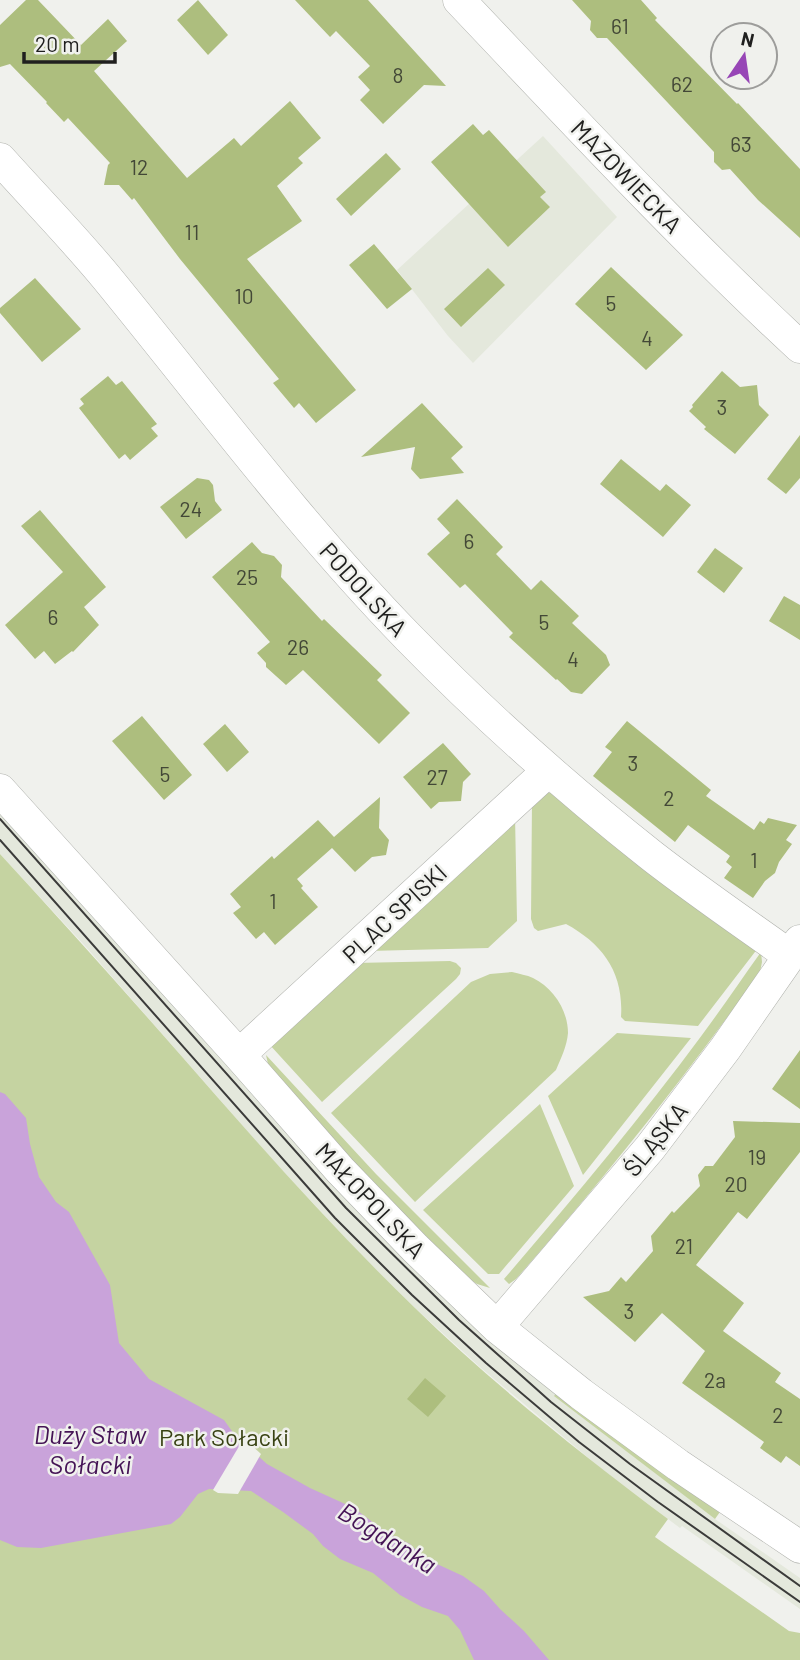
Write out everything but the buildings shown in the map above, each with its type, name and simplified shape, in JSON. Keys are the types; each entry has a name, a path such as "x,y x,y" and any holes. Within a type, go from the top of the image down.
{"street":[{"name":"MAZOWIECKA","path":"459,0 676,228 800,347"},
{"name":"PODOLSKA","path":"0,159 103,274 324,545 454,684 548,771 654,857 795,948"},
{"name":"PLAC SPISKI","path":"239,1055 548,771"},
{"name":"MAŁOPOLSKA","path":"0,790 340,1170 415,1248 497,1327 581,1394 678,1465 800,1547"},
{"name":"ŚLĄSKA","path":"497,1327 650,1148 725,1049 795,948"}],"shaded area":[{"path":"543,136 617,217 473,363 448,336 397,270"},
{"path":"0,806 558,1391 555,1396 715,1519 800,1578 800,1609 682,1526 680,1528 604,1471 481,1368 365,1259 270,1157 86,947 0,854"}],"green space":[{"path":"546,793 555,793 758,948 698,1026 625,1021 621,1017 621,1001 615,974 609,961 591,941 566,924 538,931 534,928 531,919 532,800"},
{"path":"515,815 517,921 488,948 368,951"},
{"name":"Park Sołacki","path":"0,854 353,1246 445,1336 507,1391 570,1444 668,1519 655,1537 789,1631 800,1633 800,1660 0,1660"},
{"path":"761,952 760,972 702,1051 580,1205 509,1284 504,1279 654,1097"},
{"path":"450,961 461,968 456,979 322,1102 269,1044 355,963"},
{"path":"512,972 540,982 553,994 562,1008 568,1033 560,1061 556,1070 415,1202 331,1113 471,982 490,974"},
{"path":"617,1033 691,1038 583,1175 548,1096"},
{"path":"266,1055 376,1174 490,1288 466,1277 368,1181 268,1064"},
{"path":"540,1104 574,1186 499,1274 488,1274 423,1210"},
{"path":"558,1391 722,1509 715,1519 554,1396"}],"water":[{"name":"Duży Staw Sołacki","path":"0,1092 5,1094 26,1118 39,1177 56,1202 69,1212 110,1285 119,1343 149,1379 224,1420 234,1434 267,1464 354,1508 387,1533 410,1544 424,1558 463,1576 484,1591 549,1660 474,1660 460,1630 448,1616 422,1607 400,1595 373,1573 340,1559 313,1534 251,1491 209,1489 198,1494 171,1524 41,1548 17,1547 0,1540"}],"pier":[{"path":"244,1438 261,1454 238,1494 218,1493 213,1490"}],"tram line":[{"path":"0,819 346,1208 459,1320 551,1402 630,1464 800,1586"},
{"path":"0,840 335,1218 412,1295 486,1363 579,1442 658,1502 800,1602"}],"water label":[{"name":"Bogdanka","path":"388,1537"}]}
